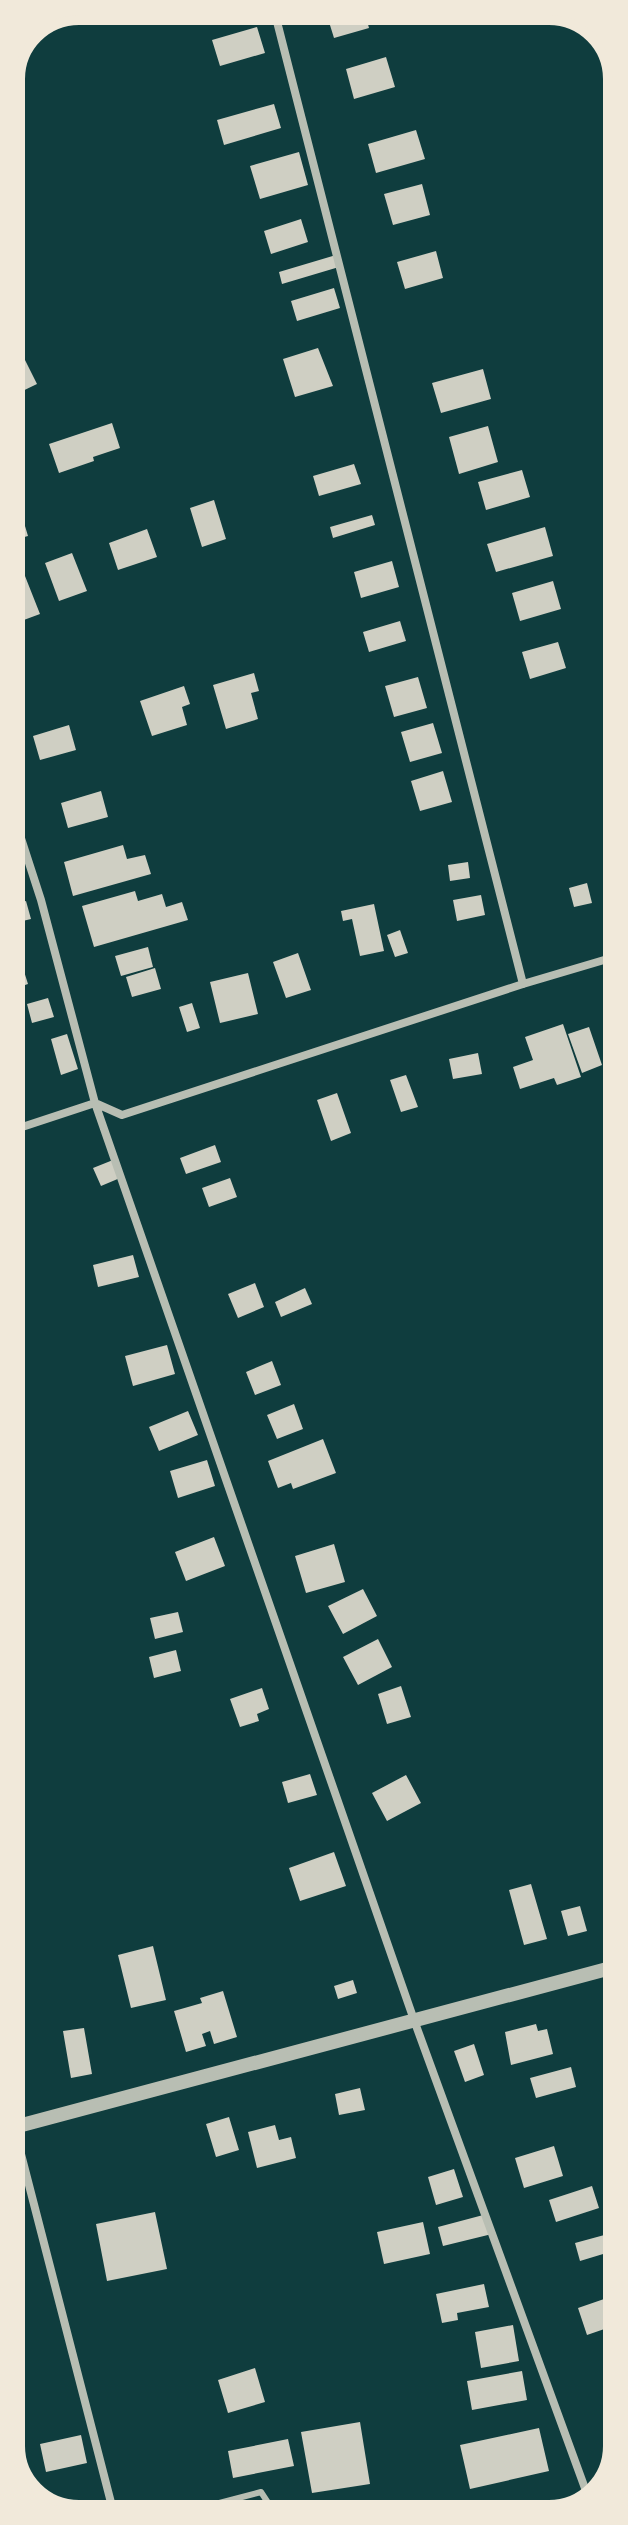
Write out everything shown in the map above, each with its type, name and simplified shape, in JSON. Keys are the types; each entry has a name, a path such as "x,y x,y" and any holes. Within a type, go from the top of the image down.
{"street":[{"path":"277,20 523,984"},
{"path":"20,835 41,900 95,1103 414,2020 586,2491"},
{"path":"20,1128 95,1103 122,1115 608,959"},
{"path":"20,2126 608,1969"},
{"path":"20,2162 112,2505"}],"lane":[{"path":"212,2505 261,2492 270,2505"}],"building":[{"path":"328,20 367,20 369,28 334,38"},
{"path":"257,27 265,53 220,66 212,40"},
{"path":"386,57 395,87 354,99 346,69"},
{"path":"274,104 281,128 224,145 217,120"},
{"path":"416,130 425,159 376,173 368,144"},
{"path":"299,152 308,185 260,199 250,166"},
{"path":"422,184 430,215 393,225 384,194"},
{"path":"301,219 308,242 271,254 264,231"},
{"path":"436,251 443,278 405,289 397,262"},
{"path":"336,255 339,267 282,284 279,272"},
{"path":"334,288 340,308 297,321 291,301"},
{"path":"318,348 333,386 295,397 283,359"},
{"path":"23,356 37,384 20,392 20,357"},
{"path":"483,369 491,399 441,413 432,383"},
{"path":"112,423 120,448 59,473 49,444"},
{"path":"488,426 498,462 459,474 449,437"},
{"path":"354,464 361,484 319,496 313,476"},
{"path":"522,470 530,497 486,510 478,482"},
{"path":"214,500 226,539 202,547 190,508"},
{"path":"372,515 375,525 333,538 330,527"},
{"path":"20,516 28,536 20,538"},
{"path":"545,527 553,556 496,572 487,544"},
{"path":"147,529 157,557 118,570 109,543"},
{"path":"72,553 87,591 59,601 45,563"},
{"path":"392,561 399,587 361,598 354,572"},
{"path":"25,576 40,614 20,621 20,578"},
{"path":"553,581 561,609 520,621 512,593"},
{"path":"400,621 406,641 369,652 363,632"},
{"path":"558,642 566,668 530,679 522,652"},
{"path":"254,673 259,691 251,693 258,719 226,729 213,685"},
{"path":"418,677 427,708 394,717 385,686"},
{"path":"184,686 190,704 182,707 187,725 152,736 140,701"},
{"path":"433,723 442,753 410,762 401,732"},
{"path":"69,725 76,750 40,760 33,736"},
{"path":"443,771 452,802 420,811 411,781"},
{"path":"101,791 108,817 68,828 61,803"},
{"path":"123,845 127,859 145,855 151,874 73,896 64,862"},
{"path":"468,862 470,878 450,881 448,865"},
{"path":"587,883 592,903 574,907 569,888"},
{"path":"135,891 138,901 162,894 166,907 182,902 188,920 94,947 82,906"},
{"path":"481,895 485,915 457,921 453,900"},
{"path":"26,901 31,919 20,922 20,902"},
{"path":"374,904 384,951 360,956 352,919 343,921 341,911"},
{"path":"400,930 408,953 395,957 387,935"},
{"path":"148,947 153,967 121,976 115,956"},
{"path":"298,953 311,990 286,998 273,962"},
{"path":"20,966 28,984 20,987"},
{"path":"155,968 161,989 132,997 126,977"},
{"path":"248,973 258,1014 220,1023 210,982"},
{"path":"48,998 54,1017 32,1023 27,1004"},
{"path":"192,1003 200,1028 187,1032 179,1007"},
{"path":"563,1024 581,1077 557,1085 554,1078 520,1089 513,1067 533,1060 525,1037"},
{"path":"589,1027 602,1065 582,1073 568,1034"},
{"path":"67,1034 78,1069 61,1075 51,1039"},
{"path":"478,1053 482,1074 453,1079 449,1059"},
{"path":"406,1075 418,1107 401,1112 390,1080"},
{"path":"337,1093 351,1133 331,1141 317,1100"},
{"path":"215,1145 221,1162 186,1174 180,1158"},
{"path":"113,1160 120,1178 101,1186 93,1168"},
{"path":"230,1178 237,1197 209,1207 202,1188"},
{"path":"133,1255 139,1277 98,1287 93,1265"},
{"path":"255,1283 264,1307 238,1318 228,1294"},
{"path":"305,1288 312,1304 281,1317 275,1302"},
{"path":"167,1345 175,1374 133,1386 125,1356"},
{"path":"272,1361 281,1385 255,1395 246,1372"},
{"path":"294,1404 303,1429 277,1439 267,1415"},
{"path":"188,1411 198,1435 159,1451 149,1427"},
{"path":"323,1439 336,1473 293,1489 291,1483 278,1488 268,1461"},
{"path":"207,1460 215,1486 178,1498 170,1471"},
{"path":"214,1537 225,1566 186,1581 175,1552"},
{"path":"334,1544 345,1582 306,1593 295,1556"},
{"path":"363,1589 377,1616 343,1634 328,1606"},
{"path":"178,1612 183,1632 155,1639 150,1618"},
{"path":"378,1639 392,1667 358,1685 343,1657"},
{"path":"176,1650 181,1671 154,1678 149,1657"},
{"path":"401,1686 411,1717 387,1724 378,1694"},
{"path":"262,1688 269,1709 257,1714 259,1721 240,1727 230,1699"},
{"path":"310,1774 317,1795 288,1803 282,1782"},
{"path":"406,1775 421,1803 387,1821 372,1793"},
{"path":"334,1852 346,1886 300,1901 289,1868"},
{"path":"531,1884 547,1939 524,1945 509,1890"},
{"path":"580,1906 587,1931 568,1936 561,1911"},
{"path":"153,1946 166,2000 131,2008 118,1955"},
{"path":"353,1980 357,1993 338,1999 334,1986"},
{"path":"223,1991 237,2037 214,2044 210,2031 202,2034 206,2046 186,2052 174,2011 202,2003 200,1998"},
{"path":"536,2024 538,2031 547,2029 553,2054 511,2065 505,2032"},
{"path":"84,2028 92,2074 71,2078 63,2031"},
{"path":"474,2044 484,2075 465,2082 454,2051"},
{"path":"571,2067 576,2087 536,2098 530,2078"},
{"path":"360,2088 365,2110 339,2115 335,2094"},
{"path":"229,2117 239,2150 216,2157 206,2124"},
{"path":"275,2125 279,2140 291,2137 296,2158 257,2168 248,2132"},
{"path":"554,2146 563,2176 524,2188 515,2158"},
{"path":"454,2169 463,2197 436,2205 428,2177"},
{"path":"592,2186 599,2208 556,2222 549,2200"},
{"path":"155,2212 167,2269 107,2281 96,2224"},
{"path":"487,2214 492,2234 443,2246 438,2227"},
{"path":"423,2222 430,2254 384,2264 377,2232"},
{"path":"608,2234 608,2253 580,2261 575,2243"},
{"path":"484,2284 489,2307 457,2313 458,2320 442,2323 436,2294"},
{"path":"607,2298 608,2328 587,2335 578,2308"},
{"path":"513,2325 519,2361 481,2368 475,2332"},
{"path":"255,2368 265,2402 228,2413 218,2380"},
{"path":"522,2371 527,2400 472,2410 467,2381"},
{"path":"360,2422 370,2484 312,2493 301,2432"},
{"path":"539,2428 549,2471 470,2489 460,2445"},
{"path":"81,2435 87,2463 46,2472 40,2444"},
{"path":"288,2439 294,2466 233,2478 228,2451"}]}
